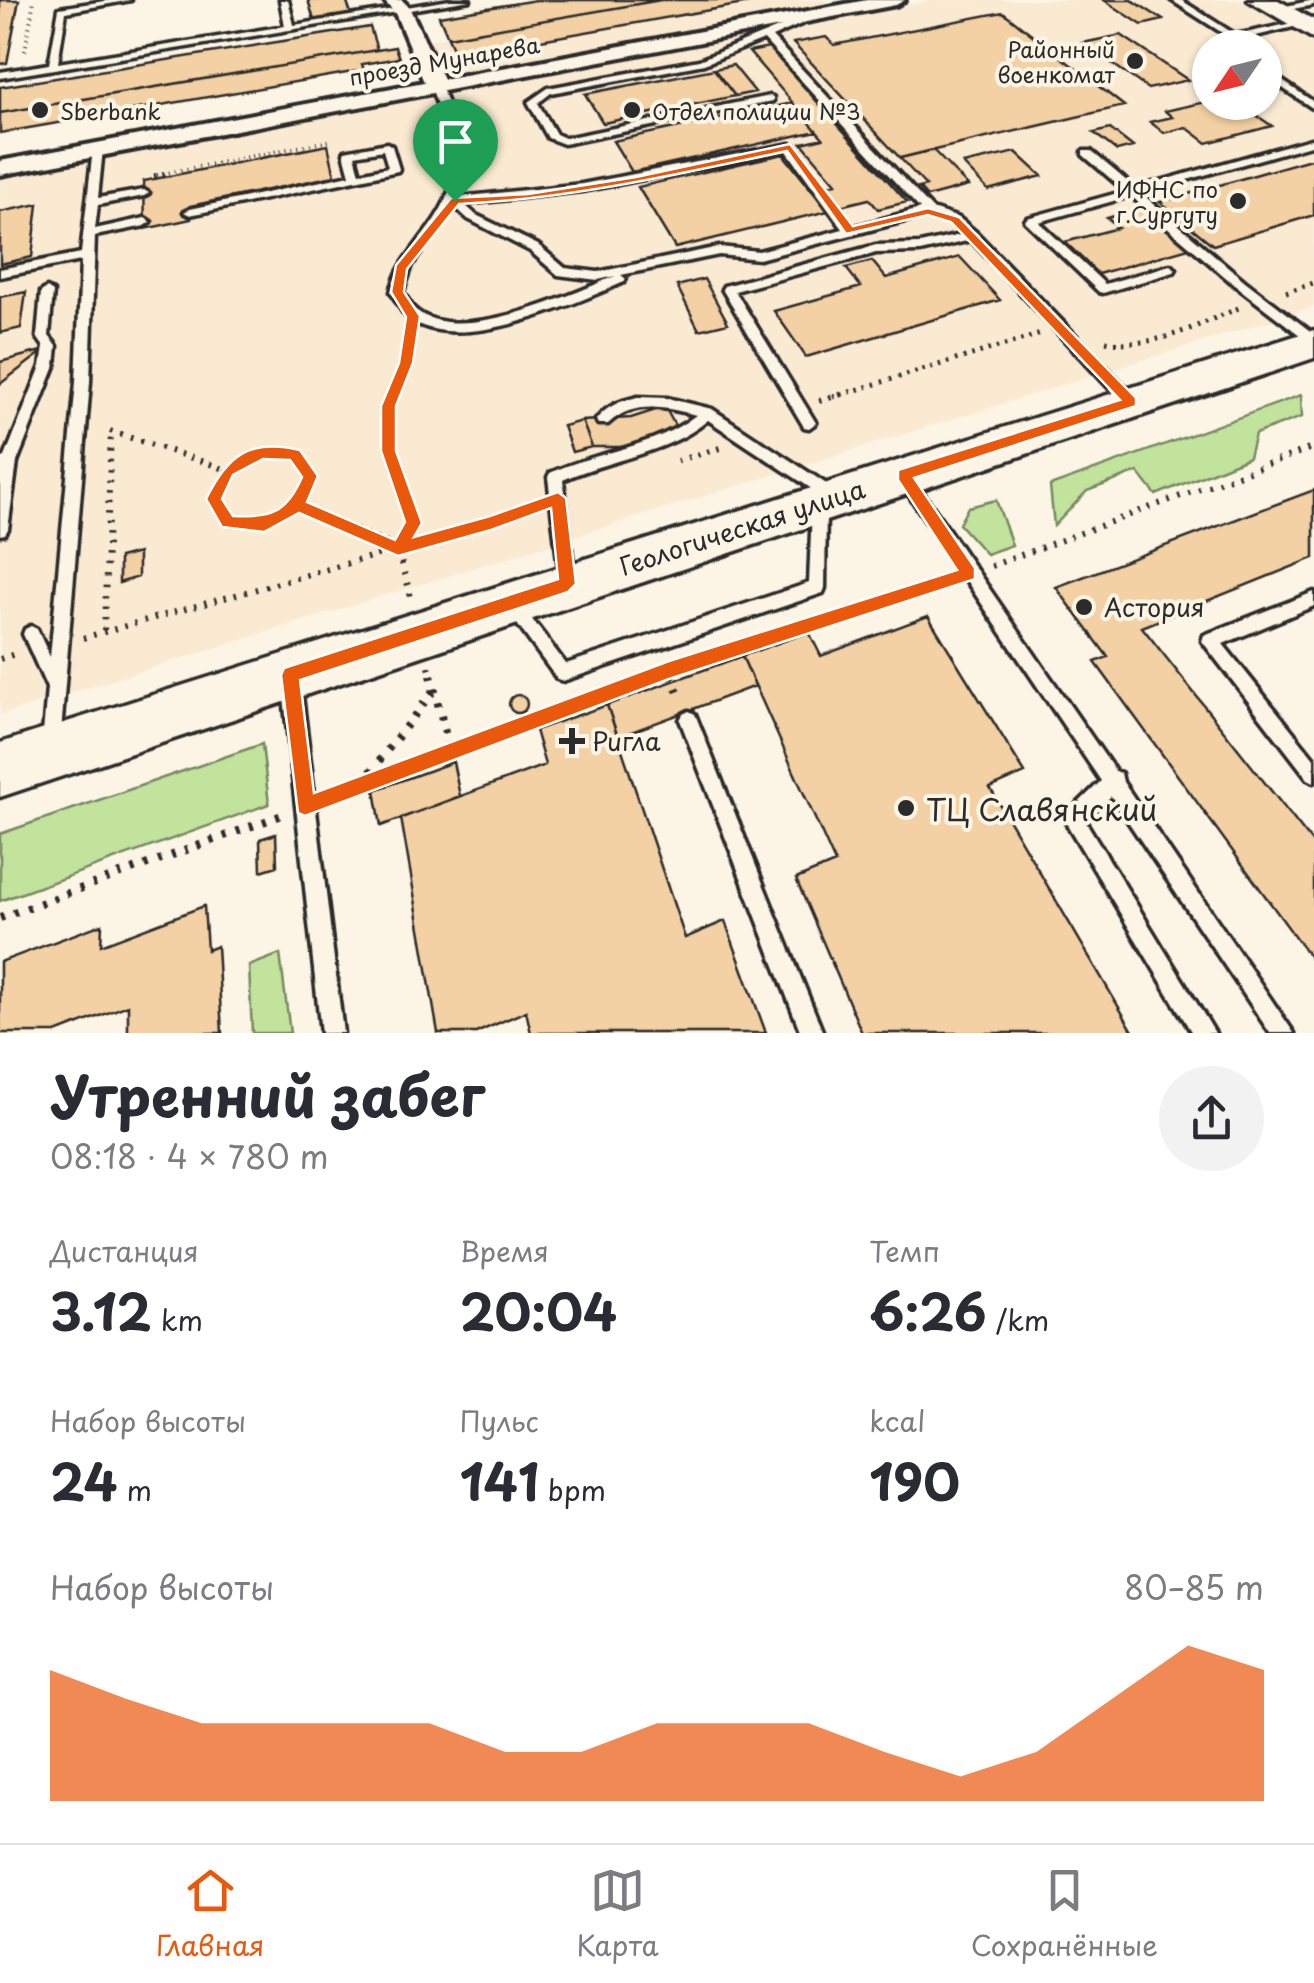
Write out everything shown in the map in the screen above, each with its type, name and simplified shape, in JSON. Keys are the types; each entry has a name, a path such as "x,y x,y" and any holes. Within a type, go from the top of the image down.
{"main road":[{"path":"1268,5 1310,19"},
{"name":"Геологическая улица","path":"0,770 1131,402 1310,349"}],"street":[{"name":"проезд Мунарева","path":"0,168 813,17 851,4 896,0"},
{"path":"398,5 436,86"}],"lane":[{"path":"54,67 63,5 127,0"},
{"path":"284,0 290,29"},
{"path":"0,76 290,29 398,5 466,0"},
{"path":"1175,0 1235,38 1310,19"},
{"path":"770,98 564,141 552,136 534,102 535,96 548,91 701,62 813,17"},
{"path":"766,35 928,212"},
{"path":"1282,83 1313,104"},
{"path":"436,86 459,152 461,184 455,201 401,268 397,292 413,316 450,328 516,318 656,264"},
{"path":"1170,269 1102,289 1031,221 1314,141"},
{"path":"455,201 528,197 636,180 790,147 850,231"},
{"path":"50,754 83,382 87,256 98,149"},
{"path":"1087,154 1262,299 1310,349"},
{"path":"190,212 356,178"},
{"path":"92,204 144,193"},
{"path":"455,201 472,217 534,248 562,272 598,276 720,251 758,255 928,212 955,220 1131,402"},
{"path":"89,234 144,222"},
{"path":"809,423 728,288 876,248 920,248 973,236"},
{"path":"0,273 87,256"},
{"path":"0,521 5,463 48,366 51,346 43,336 46,292"},
{"path":"510,603 563,673 816,588 827,500 706,413 655,400 608,412 602,420"},
{"path":"568,584 555,477 617,451 690,430 706,413"},
{"path":"904,475 1283,1033"},
{"path":"1314,599 1210,641 1314,772"},
{"path":"34,641 55,686"},
{"path":"290,675 332,1033"},
{"path":"689,720 812,1033"},
{"path":"1296,749 1314,740"},
{"path":"1114,780 1074,821 1204,1033"}],"path":[{"path":"21,72 34,0"},
{"path":"94,188 340,139"},
{"path":"798,407 1062,327 1123,346 1314,284"},
{"path":"398,549 414,523 388,451 388,406 406,363 413,316"},
{"path":"104,630 111,431 228,470"},
{"path":"669,464 724,447 739,434"},
{"path":"0,918 669,670 969,574 1314,447"},
{"path":"261,452 294,454 310,476 298,505 264,525 228,522 214,499 228,470 261,452"},
{"path":"58,647 104,630 491,523 558,498"},
{"path":"298,505 398,549"},
{"path":"0,659 34,641"},
{"path":"359,786 434,689"}],"shaded area":[{"path":"661,0 824,0 846,19 932,0 1243,0 1314,42 1314,307 0,715 0,160 457,74 433,52 428,40"}],"green space":[{"path":"1301,395 1302,417 1255,434 1249,457 1156,495 1138,472 1087,491 1054,526 1050,486"},
{"path":"996,500 1012,545 986,554 959,524 968,507"},
{"path":"262,744 269,804 0,901 0,834"},
{"path":"280,954 290,1033 252,1033 249,966"}],"building":[{"path":"0,0 19,0 7,63 0,64"},
{"path":"308,0 346,0 351,14 314,20"},
{"path":"536,0 661,0 448,37 439,16"},
{"path":"661,0 766,0 456,55 448,37"},
{"path":"1104,0 1132,0 1163,20 1142,25"},
{"path":"1003,12 1124,106 900,158 793,43 826,37 834,45"},
{"path":"370,27 377,50 0,113 0,87"},
{"name":"Районный военкомат","path":"1121,35 1188,80 1148,89 1083,43"},
{"path":"395,47 399,58 362,64 364,70 0,133 0,113"},
{"path":"769,48 907,202 878,209 869,199 840,206 824,186 836,183 802,143 823,138 749,52"},
{"path":"733,65 755,92 735,96 714,69"},
{"name":"Отдел полиции №3","path":"714,69 735,96 603,123 585,94"},
{"path":"792,103 817,131 632,172 613,141"},
{"path":"1192,105 1192,120 1263,120 1272,126 1207,143 1186,127 1164,133 1150,122 1172,117 1165,111"},
{"path":"1110,129 1133,147 1117,151 1094,133"},
{"path":"328,145 335,176 190,206 191,219 145,229 144,181"},
{"path":"933,150 968,186 927,197 919,188 926,186 900,158"},
{"path":"1016,152 1042,176 988,190 963,164"},
{"path":"783,154 828,211 675,248 638,187"},
{"name":"ИФНС по г.Сургуту","path":"1314,158 1314,215 1213,245 1160,202"},
{"path":"38,204 32,257 0,264 0,212"},
{"path":"1142,208 1189,248 1098,274 1065,242 1118,228 1107,218"},
{"path":"960,257 1000,300 806,357 774,311 861,287 846,268 872,261 886,278"},
{"path":"704,279 728,323 699,330 677,286"},
{"path":"26,292 21,328 0,333 0,297"},
{"path":"45,350 0,384 0,362"},
{"path":"665,407 680,435 644,447 592,447 582,421 631,418"},
{"path":"582,421 592,447 572,452 563,426"},
{"path":"1314,490 1314,558 1142,627 1314,845 1314,963 1095,662 1108,657 1056,587"},
{"path":"138,553 138,577 119,583 119,558"},
{"name":"ТЦ Славянский","path":"928,616 1025,773 990,788 1134,1033 862,1033 796,879 835,863 742,656 809,632 821,656"},
{"path":"742,656 755,686 618,737 607,705"},
{"path":"518,695 525,697 525,711 518,713 511,711 509,704 511,697"},
{"path":"607,705 685,938 725,921 766,1033 531,1033 526,1011 476,1033 438,1033 401,818 545,765 535,730"},
{"path":"453,762 460,796 381,826 375,790"},
{"path":"276,834 277,866 261,871 260,839"},
{"path":"204,906 207,950 217,946 222,1033 128,1033 128,1005 56,1033 0,1033 0,962 102,924 101,945"}],"place":[{"name":"Районный военкомат","path":"1135,61"},
{"name":"Sberbank","path":"40,110"},
{"name":"Отдел полиции №3","path":"632,110"},
{"name":"ИФНС по г.Сургуту","path":"1238,201"},
{"name":"Астория","path":"1084,607"},
{"name":"Ригла","path":"572,741"},
{"name":"ТЦ Славянский","path":"906,808"}],"route":[{"path":"455,201 401,268 397,292 413,316 406,363 388,406 388,451 414,523 398,549 298,505 310,476 294,454 261,452 228,470 214,499 228,522 264,525 298,505 398,549 491,523 558,498 568,584 290,675 305,806 669,670 969,574 904,475 1131,402 955,220 941,212 928,212 850,231 790,147 636,180 528,197 455,201"}]}
